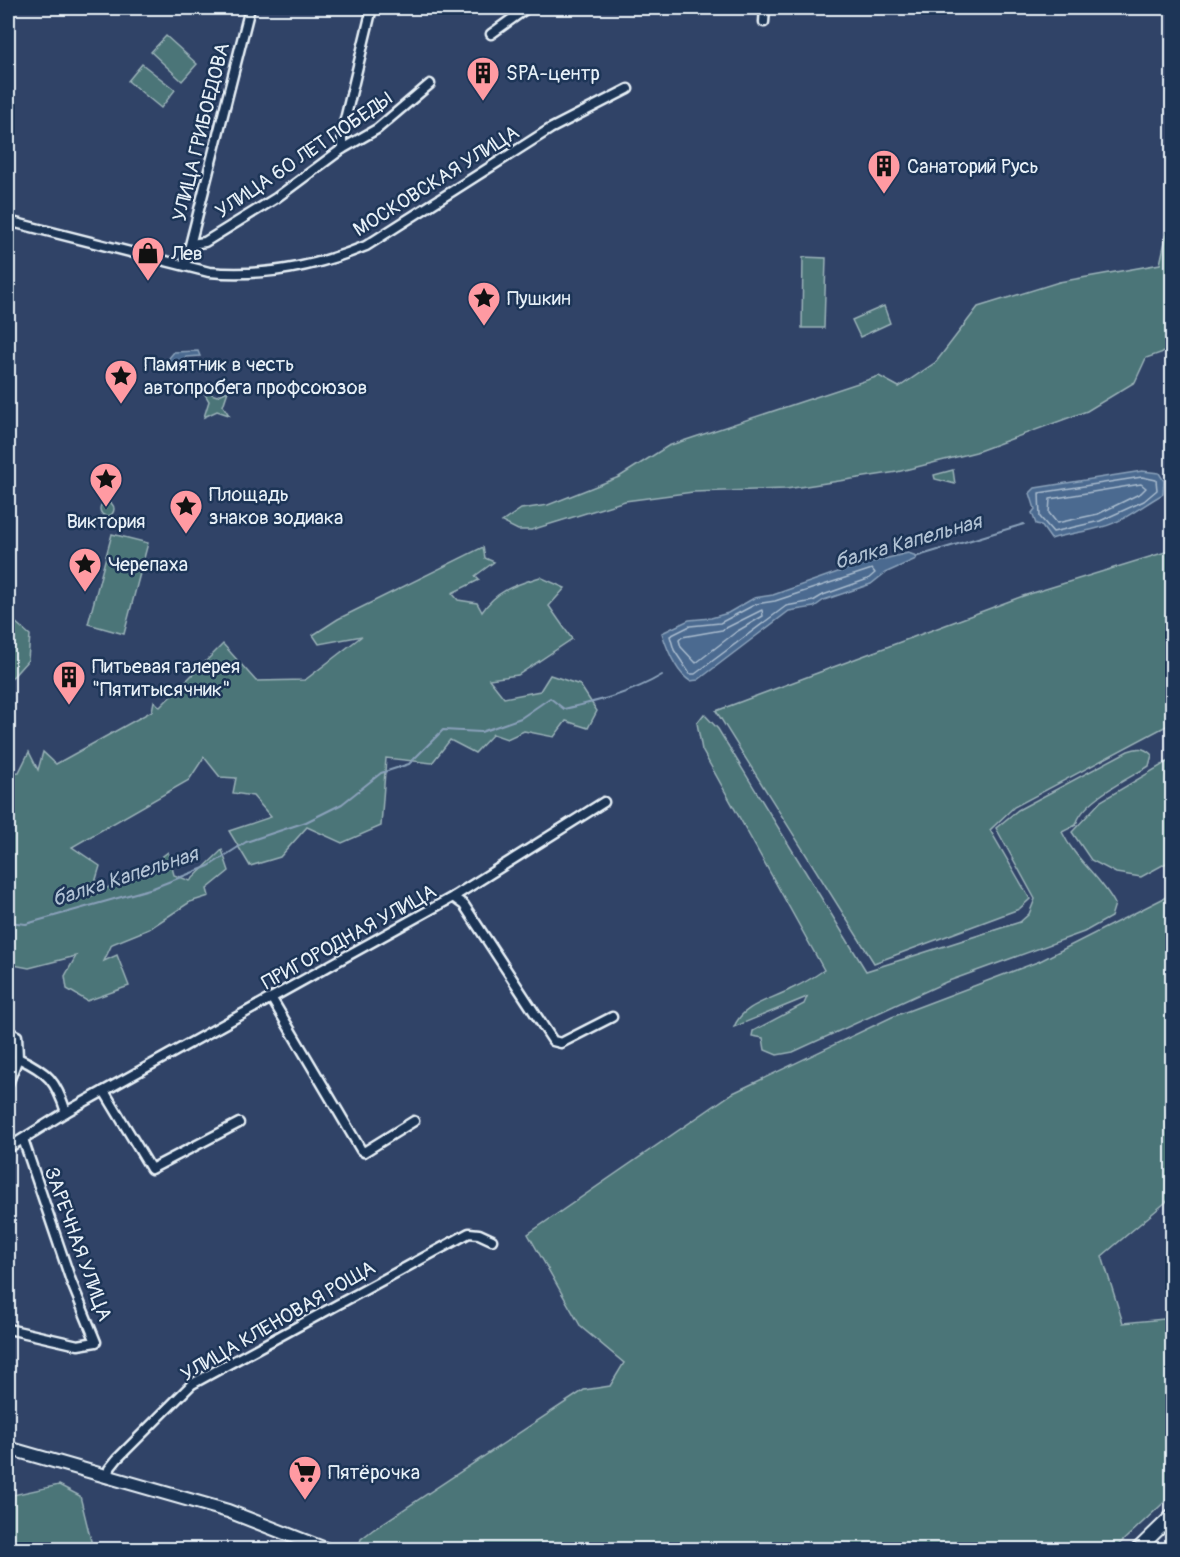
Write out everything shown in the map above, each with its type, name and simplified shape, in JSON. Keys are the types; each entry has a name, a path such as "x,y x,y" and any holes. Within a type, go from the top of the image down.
{"street":[{"name":"УЛИЦА ГРИБОЕДОВА","path":"185,265 250,8"},
{"path":"342,150 342,132 372,8"},
{"path":"491,34 527,8"},
{"path":"764,22 765,8"},
{"name":"УЛИЦА 60 ЛЕТ ПОБЕДЫ","path":"191,244 205,242 276,198 342,150 377,129 430,84"},
{"name":"МОСКОВСКАЯ УЛИЦА","path":"8,221 209,272 233,274 299,269 333,260 366,246 550,129 628,89"},
{"name":"ПРИГОРОДНАЯ УЛИЦА","path":"8,1148 66,1112 453,897 604,802"},
{"path":"453,897 464,905 554,1041 561,1042 612,1017"},
{"path":"272,999 361,1150 364,1152 414,1121"},
{"path":"8,1032 17,1036 18,1058 8,1084"},
{"path":"18,1058 38,1067 50,1078 60,1092 66,1112"},
{"path":"104,1091 151,1169 239,1123"},
{"name":"ЗАРЕЧНАЯ УЛИЦА","path":"8,1329 78,1345 96,1342 71,1281 23,1140"},
{"name":"УЛИЦА КЛЕНОВАЯ РОЩА","path":"107,1478 109,1469 117,1459 192,1384 469,1233 492,1240"},
{"path":"8,1448 228,1511 328,1550"},
{"path":"1137,1550 1173,1516"}],"green space":[{"path":"166,36 197,64 182,81 151,52"},
{"path":"142,64 175,90 161,108 128,81"},
{"path":"1168,228 1172,229 1172,349 1146,358 1135,382 1087,411 976,452 897,472 786,489 693,492 625,501 531,530 518,530 502,522 521,509 548,505 619,477 668,446 879,376 899,387 936,362 978,307 1059,282 1160,264"},
{"path":"803,257 826,258 824,328 802,328"},
{"path":"884,306 890,323 860,337 852,320"},
{"path":"203,391 217,396 228,391 223,406 229,415 217,411 204,417 209,401"},
{"path":"953,470 955,484 935,479 934,475"},
{"path":"107,502 112,504 114,509 112,514 107,516 102,514 100,509 102,504"},
{"path":"112,534 148,543 124,634 88,624"},
{"path":"483,547 485,558 494,562 475,576 479,580 452,593 458,600 477,603 482,612 500,593 540,577 565,588 549,606 572,639 518,675 489,679 504,698 540,691 550,675 580,685 597,711 588,728 566,721 554,737 524,731 507,739 493,734 475,753 450,740 432,763 386,758 381,826 342,843 307,827 280,857 250,866 229,831 271,817 253,796 233,793 236,778 220,777 204,757 189,780 72,847 100,866 91,896 147,868 168,852 174,875 190,881 222,850 229,871 207,889 209,896 190,902 149,929 112,944 104,961 117,955 129,986 87,1001 67,989 65,976 76,956 29,968 8,964 8,773 19,772 29,752 38,770 43,752 56,764 152,711 154,701 160,707 223,644 256,681 305,680 362,636 319,644 313,635 338,619"},
{"path":"1172,550 1172,723 1014,807 990,830 1030,899 1019,909 874,963 716,711 1023,596"},
{"path":"14,621 30,635 28,660 10,680 8,623"},
{"path":"704,714 718,729 866,971 1020,922 1029,914 1035,899 996,828 1018,810 1128,751 1144,749 1152,755 1149,766 1096,799 1080,816 1076,825 1062,832 1067,842 1103,885 1115,904 1111,917 1084,932 946,982 793,1052 777,1055 765,1050 763,1038 752,1036 753,1031 804,1004 807,997 734,1027 738,1019 758,1003 799,985 824,970 702,750 697,723"},
{"path":"1172,759 1172,860 1141,877 1116,873 1091,860 1072,832 1101,801"},
{"path":"1172,894 1172,1197 1102,1256 1123,1323 1164,1319 1172,1327 1172,1495 1114,1549 358,1549 361,1539 374,1529 584,1390 610,1386 624,1363 581,1327 528,1234 733,1093 892,1017 1040,961"},
{"path":"59,1485 80,1496 93,1549 8,1549 8,1496"}],"water":[{"path":"198,351 200,356 186,357 181,364 169,366 169,358 174,352"},
{"path":"1142,471 1159,473 1164,481 1163,494 1118,521 1096,529 1051,539 1041,525 1036,524 1032,513 1035,509 1030,493 1035,488"},
{"path":"908,553 917,556 916,559 885,573 871,584 824,600 814,607 789,611 698,680 690,681 676,666 662,633 689,620 711,618 728,613 754,598 773,595 852,567"}],"waterway":[{"name":"балка Капельная","path":"915,557 1024,524"},
{"name":"балка Капельная","path":"8,922 26,924 153,888 209,866 246,842 306,822 342,804 381,773 409,764 443,730 481,732 521,718 550,698 564,709 627,692 662,675"}],"place":[{"name":"SPA-центр","path":"483,102"},
{"name":"Санаторий Русь","path":"884,195"},
{"name":"Лев","path":"148,282"},
{"name":"Пушкин","path":"484,327"},
{"name":"Памятник в честь автопробега профсоюзов","path":"121,405"},
{"name":"Виктория","path":"106,508"},
{"name":"Площадь знаков зодиака","path":"186,535"},
{"name":"Черепаха","path":"85,593"},
{"name":"Питьевая галерея \"Пятитысячник\"","path":"69,706"},
{"name":"Пятёрочка","path":"305,1501"}]}
